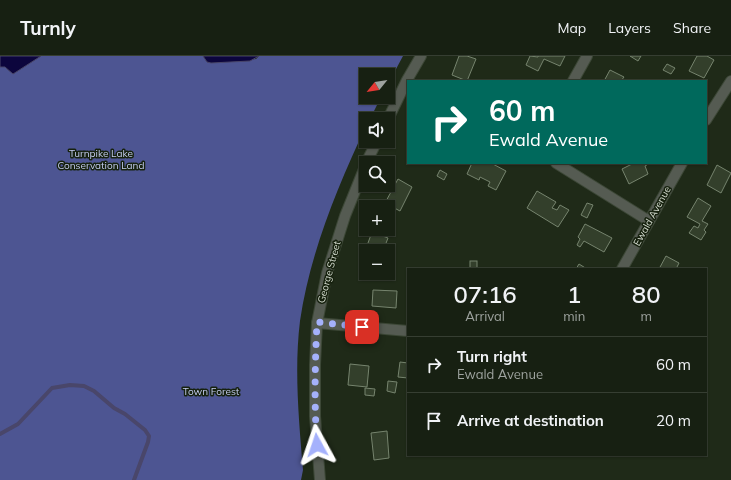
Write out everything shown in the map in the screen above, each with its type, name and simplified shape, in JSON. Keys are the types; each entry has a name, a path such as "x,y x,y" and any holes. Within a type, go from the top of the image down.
{"street":[{"path":"409,80 421,56"},
{"path":"574,80 587,56"},
{"path":"707,118 731,81"},
{"path":"392,112 407,83"},
{"path":"558,164 649,221"},
{"name":"Ewald Avenue","path":"623,268 681,164"},
{"name":"George Street","path":"320,480 315,416 317,322 329,266 345,216 359,181"},
{"path":"317,322 407,331"}],"green space":[{"path":"41,56 203,56 207,62 211,63 256,59 259,56 403,56 395,71 395,68 359,68 359,104 378,104 374,112 359,112 359,142 335,197 310,271 300,321 297,358 303,470 301,480 0,480 0,67 5,67 13,74"}],"shaded area":[{"path":"0,56 41,56 13,74 5,67 0,67"},
{"path":"203,56 259,56 250,61 211,63 207,62"}],"building":[{"path":"459,56 467,56 476,59 467,80 452,75"},
{"path":"530,56 565,56 560,66 544,59 538,71 526,65"},
{"path":"630,56 641,56 638,61"},
{"path":"697,56 707,56 714,60 704,78 689,71"},
{"path":"667,64 675,68 671,74 663,70"},
{"path":"610,70 624,77 622,80 605,80"},
{"path":"472,164 493,164 506,171 496,190 488,186 490,182 480,177 479,180 467,174"},
{"path":"632,164 648,164 645,166 648,174 629,184 622,169"},
{"path":"717,165 731,173 721,193 707,185"},
{"path":"440,170 447,174 444,180 437,176"},
{"path":"398,179 412,187 400,211 395,208 395,200 387,200 391,192 395,192 395,185"},
{"path":"537,191 556,202 552,208 557,210 560,205 569,210 558,227 527,208"},
{"path":"698,198 711,206 702,221 708,224 704,230 706,232 701,240 689,233 694,226 698,228 700,224 687,217"},
{"path":"587,203 593,205 587,218 581,215"},
{"path":"585,224 612,238 604,252 584,241 580,247 577,245 580,239 578,237"},
{"path":"371,236 383,236 388,238 386,244 368,244"},
{"path":"666,256 679,263 676,268 660,268"},
{"path":"470,261 477,261 477,268 470,268"},
{"path":"579,264 585,268 577,268"},
{"path":"373,290 397,291 396,308 372,306"},
{"path":"400,362 407,363 407,378 398,377"},
{"path":"350,364 369,366 367,387 348,385"},
{"path":"388,381 397,382 395,393 387,391"},
{"path":"365,388 375,389 374,396 365,395"},
{"path":"387,431 389,458 374,460 371,433"}],"waterway":[{"path":"0,434 18,424 52,388 70,385 84,386 94,391 114,408 125,414 145,430 149,436 134,480"}],"route":[{"path":"317,445 315,416 317,322 362,327"}],"park label":[{"name":"Turnpike Lake Conservation Land","path":"101,158"},
{"name":"Town Forest","path":"211,391"}]}
